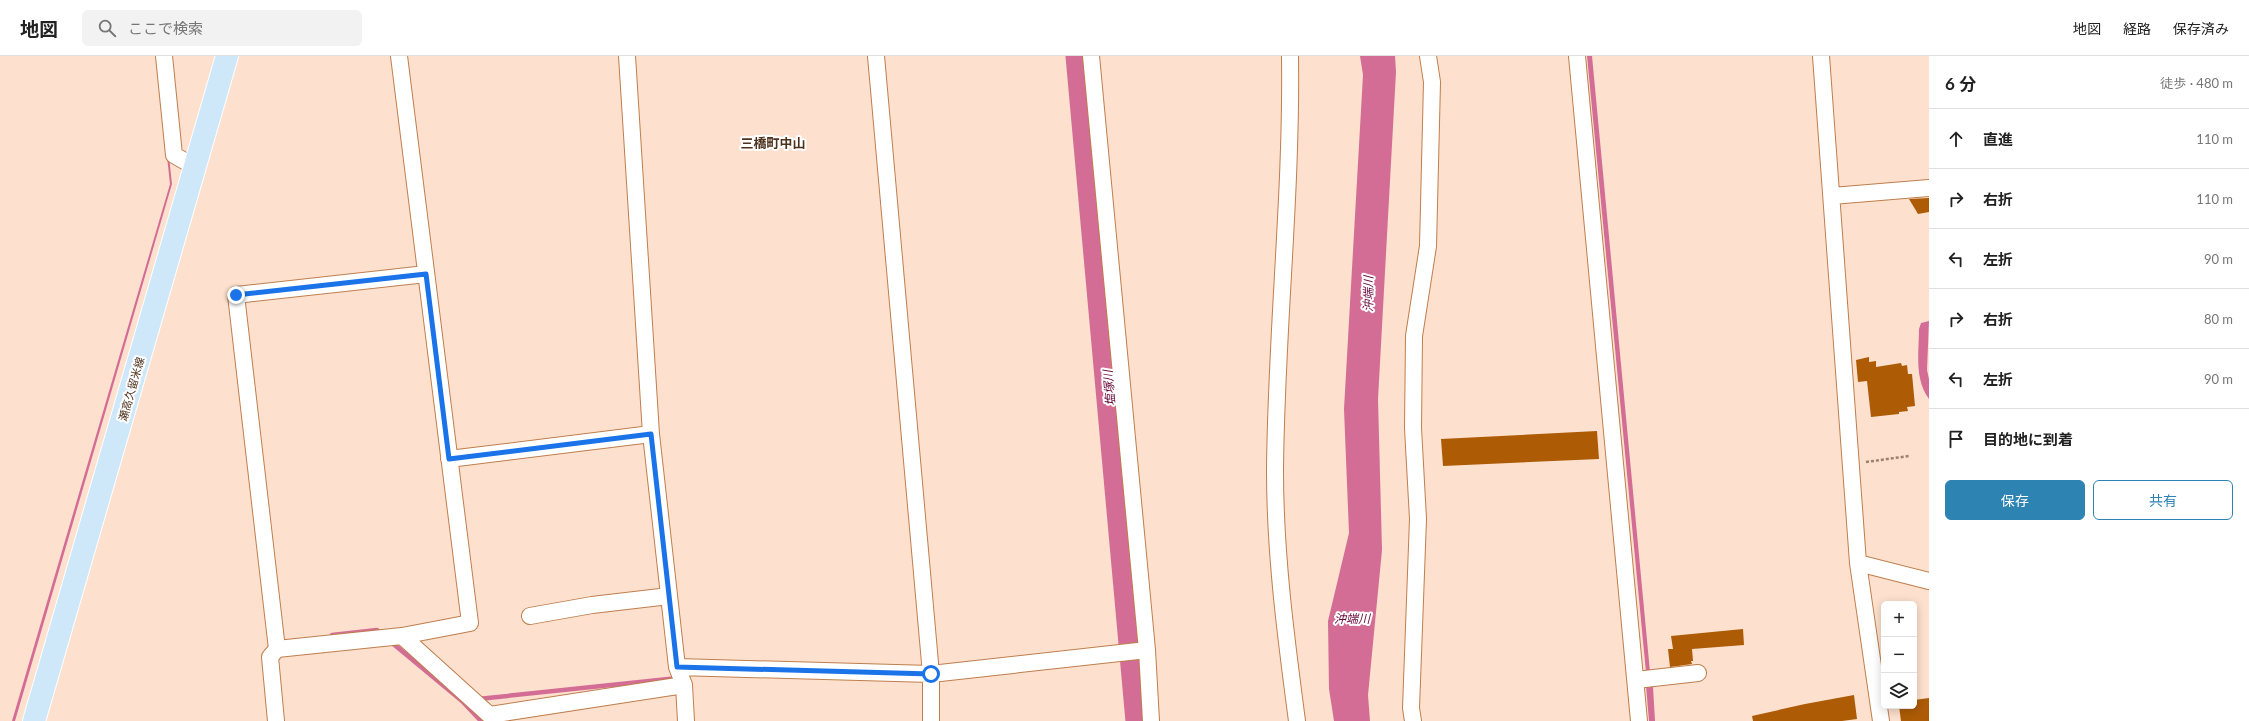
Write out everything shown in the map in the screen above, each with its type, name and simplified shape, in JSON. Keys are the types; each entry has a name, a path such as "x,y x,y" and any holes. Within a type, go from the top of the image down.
{"main road":[{"name":"瀬高久留米線","path":"34,721 227,56"}],"street":[{"path":"164,56 174,155 196,167"},
{"path":"276,721 270,657 277,649 402,636 470,623 399,56"},
{"path":"627,56 651,434 677,667 684,685 686,721"},
{"path":"876,56 931,674 931,721"},
{"path":"1091,56 1147,650 1151,721"},
{"path":"1290,56 1288,160 1277,391 1275,472 1279,574 1297,721"},
{"path":"1413,721 1411,708 1418,519 1413,428 1414,336 1428,246 1432,82 1428,56"},
{"path":"1577,56 1639,721"},
{"path":"1821,56 1852,463 1858,563 1881,721"},
{"path":"1832,196 1929,188"},
{"path":"277,649 236,295 426,274"},
{"path":"449,459 651,434"},
{"path":"1858,563 1929,580"},
{"path":"530,616 592,605 669,596"},
{"path":"402,636 493,718 684,685"},
{"path":"677,667 931,674 1147,650"},
{"path":"1636,680 1698,674"}],"path":[{"path":"1852,463 1909,456"}],"water":[{"path":"156,56 158,56 172,184 15,721 12,721 170,184"},
{"name":"沖端川","path":"1360,56 1395,56 1396,72 1378,399 1382,550 1368,695 1370,721 1334,721 1329,689 1328,621 1349,533 1344,409 1363,75"},
{"path":"1587,56 1592,56 1650,672 1646,672"},
{"path":"1929,321 1927,370 1929,379 1929,399 1921,383 1918,356 1919,329 1921,323"},
{"path":"1646,686 1653,687 1655,721 1649,721"}],"building":[{"path":"1929,198 1929,212 1918,214 1909,199"},
{"path":"1869,357 1869,362 1876,361 1876,367 1901,363 1902,366 1907,365 1908,374 1912,374 1915,406 1907,407 1908,411 1899,412 1899,414 1871,417 1867,381 1858,382 1856,360"},
{"path":"1597,431 1599,459 1443,466 1441,439"},
{"path":"1743,629 1744,645 1692,649 1692,664 1670,667 1668,649 1673,649 1671,636"},
{"path":"1854,695 1857,719 1842,721 1753,721 1752,716"},
{"path":"1929,698 1929,721 1901,721 1899,709 1917,709 1917,700"}],"waterway":[{"name":"塩塚川","path":"1079,56 1139,721"},
{"path":"332,635 377,630 382,634"},
{"path":"391,642 462,701 481,721"},
{"path":"478,699 678,678"}],"district":[{"name":"三橋町中山","path":"773,143"}],"route":[{"path":"236,295 426,274 449,459 651,434 677,667 931,674"}]}
